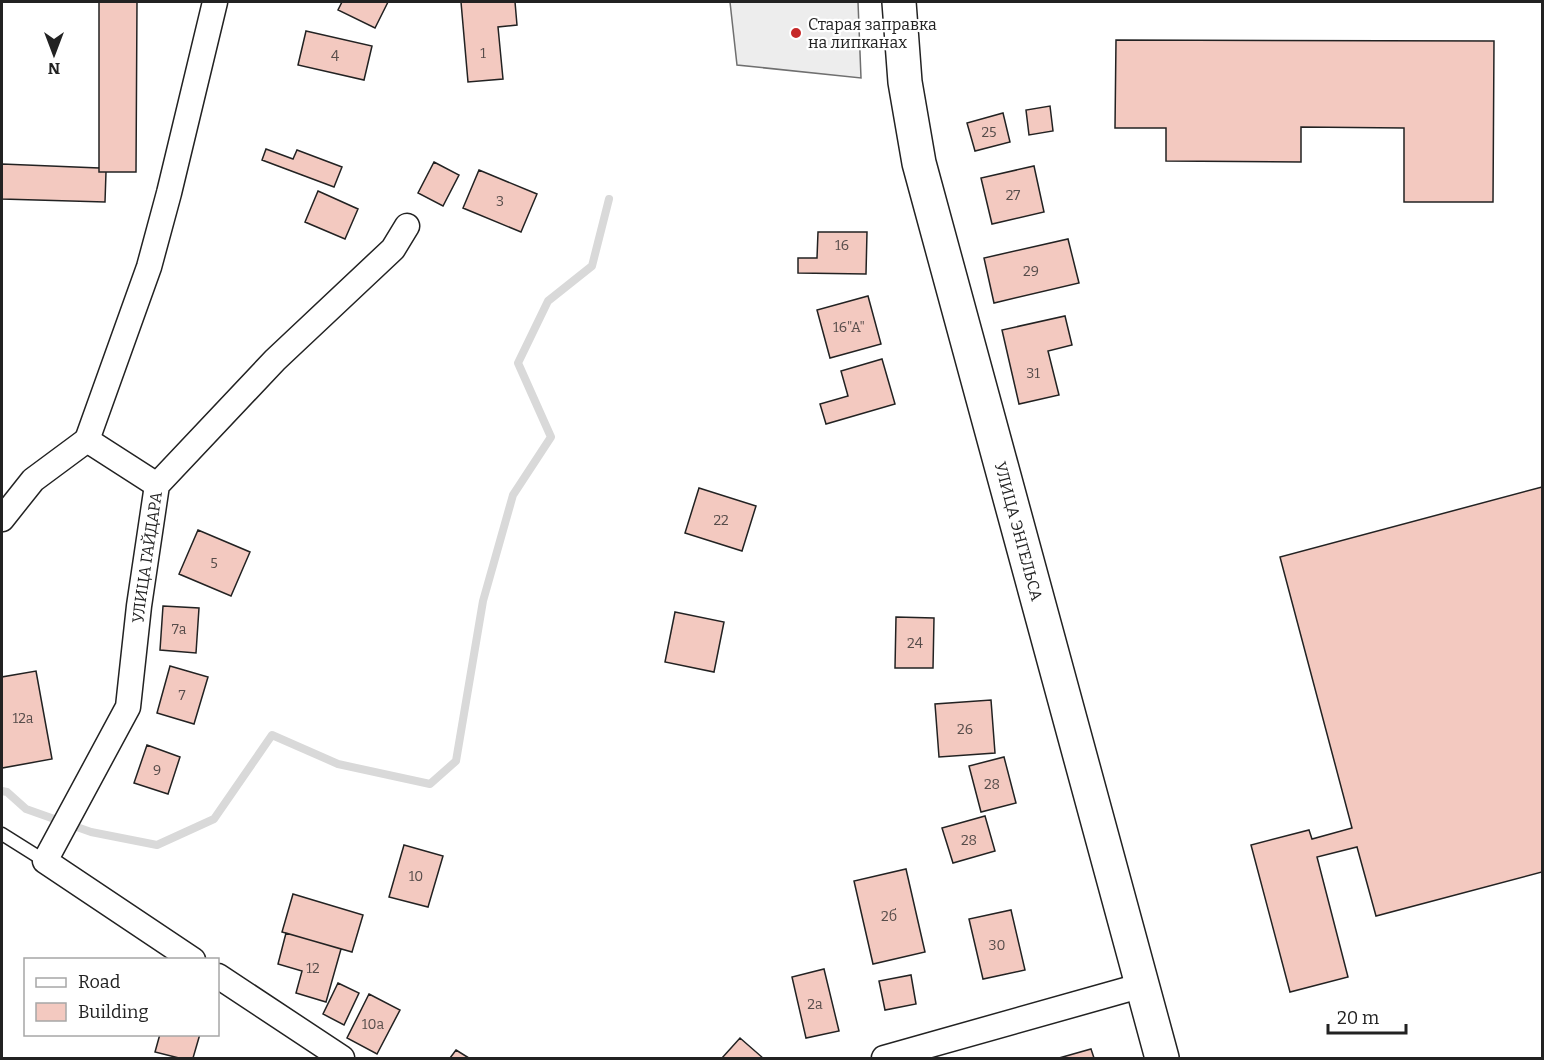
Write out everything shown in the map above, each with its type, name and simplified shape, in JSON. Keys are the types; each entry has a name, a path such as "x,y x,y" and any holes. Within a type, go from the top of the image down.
{"street":[{"path":"2,519 33,480 87,440 148,267 169,193 215,2"},
{"name":"УЛИЦА ЭНГЕЛЬСА","path":"899,2 905,82 919,163 1162,1059"},
{"name":"УЛИЦА ГАЙДАРА","path":"45,861 128,706 139,606 157,485 275,360 393,249 407,226"},
{"path":"87,440 157,485"},
{"path":"45,861 190,958"},
{"path":"219,977 342,1059"},
{"path":"884,1059 1143,985"}],"lane":[{"path":"2,834 45,861"}],"shaded area":[{"name":"Старая заправка на липканах","path":"730,2 858,2 861,78 737,65"}],"building":[{"path":"99,2 137,2 136,172 99,172"},
{"path":"342,2 388,2 375,28 338,10"},
{"path":"461,2 515,2 517,25 498,27 503,79 468,82"},
{"path":"306,31 372,46 364,80 298,65"},
{"path":"1116,40 1494,41 1493,202 1404,202 1404,128 1301,127 1301,162 1166,161 1166,128 1115,128"},
{"path":"1050,106 1053,131 1029,135 1026,110"},
{"path":"1003,113 1010,142 975,151 967,123"},
{"path":"266,149 293,159 297,150 342,167 334,187 262,160"},
{"path":"434,162 459,175 443,206 418,193"},
{"path":"2,164 99,168 99,172 106,172 105,202 2,199"},
{"path":"1034,166 1044,212 992,224 981,178"},
{"path":"479,170 537,194 521,232 463,208"},
{"path":"318,191 358,209 345,239 305,222"},
{"path":"818,232 867,232 866,274 798,273 798,258 817,258"},
{"path":"1068,239 1079,283 994,303 984,258"},
{"path":"868,296 881,344 830,358 817,310"},
{"path":"1065,316 1072,345 1048,351 1059,395 1019,404 1002,330"},
{"path":"882,359 895,404 826,424 820,404 848,396 841,371"},
{"path":"1542,487 1542,872 1376,916 1357,847 1317,857 1348,977 1290,992 1251,845 1309,830 1312,839 1352,828 1280,557"},
{"path":"699,488 756,506 742,551 685,533"},
{"path":"198,530 250,552 231,596 179,574"},
{"path":"163,606 199,608 196,653 160,650"},
{"path":"675,612 724,622 714,672 665,662"},
{"path":"896,617 934,618 933,668 895,668"},
{"path":"170,666 208,677 194,724 157,713"},
{"path":"36,671 52,759 2,768 2,677"},
{"path":"991,700 995,753 939,757 935,704"},
{"path":"147,745 180,757 168,794 134,783"},
{"path":"1004,757 1016,803 981,812 969,766"},
{"path":"985,816 995,851 953,863 942,828"},
{"path":"404,845 443,856 428,907 389,897"},
{"path":"906,869 925,952 873,964 854,881"},
{"path":"293,894 363,915 352,952 282,932"},
{"path":"1011,910 1025,970 983,979 969,919"},
{"path":"286,933 341,949 326,1002 296,993 302,971 278,964"},
{"path":"824,969 839,1031 806,1038 792,977"},
{"path":"911,975 916,1004 885,1010 879,981"},
{"path":"338,983 359,993 344,1025 323,1014"},
{"path":"369,994 400,1010 377,1054 347,1038"},
{"path":"159,1036 199,1036 193,1058 179,1058 155,1052"},
{"path":"740,1038 763,1058 722,1058"},
{"path":"1091,1049 1094,1058 1059,1058"},
{"path":"456,1050 469,1058 450,1058"}],"waterway":[{"path":"2,791 7,792 26,809 91,832 157,845 214,819 272,735 338,764 430,784 456,761 483,601 513,495 551,437 518,363 548,301 592,266 609,199"}],"place":[{"name":"Старая заправка на липканах","path":"796,33"}]}
